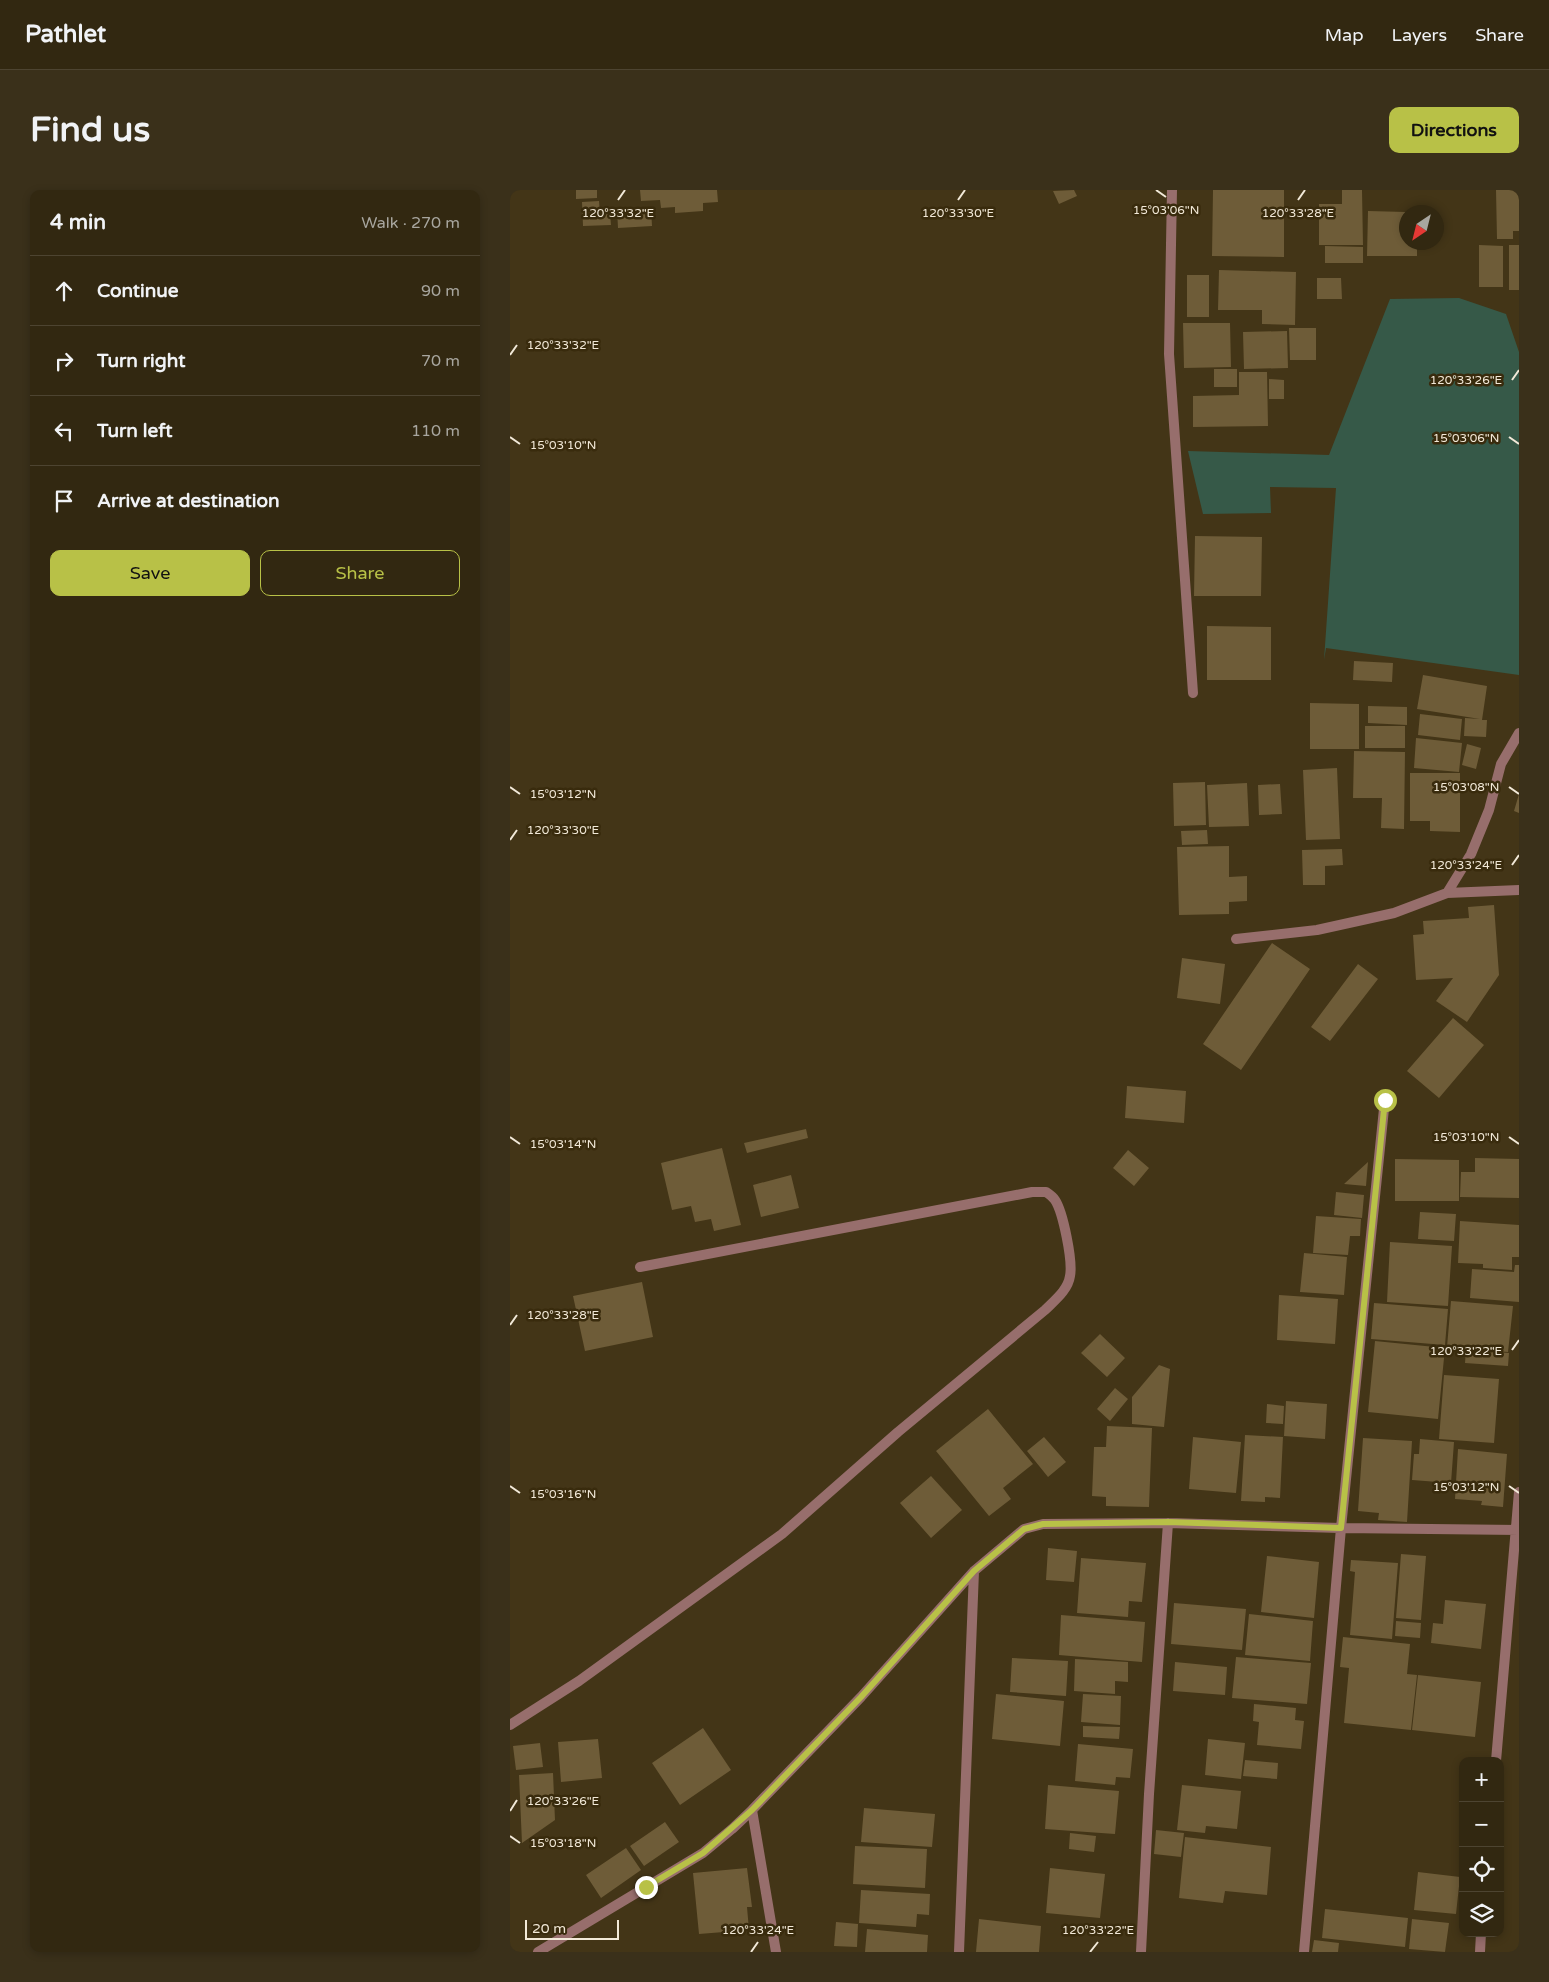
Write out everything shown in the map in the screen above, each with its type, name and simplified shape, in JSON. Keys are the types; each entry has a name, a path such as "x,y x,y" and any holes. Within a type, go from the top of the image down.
{"street":[{"path":"1172,190 1170,354 1194,693"},
{"path":"1447,893 1471,854 1488,810 1501,764 1519,733"},
{"path":"1236,939 1317,930 1385,915 1447,893 1519,890"},
{"path":"1304,1952 1341,1528 1385,1100"},
{"path":"510,1725 579,1681 782,1534 898,1432 1045,1310 1063,1291 1070,1277 1071,1260 1060,1213 1054,1199 1046,1192 1032,1192 640,1268"},
{"path":"1496,1757 1519,1492"},
{"path":"1141,1952 1149,1794 1168,1522"},
{"path":"538,1952 703,1853 752,1810 861,1697 974,1571 1024,1529 1043,1524 1168,1522 1341,1528 1517,1530"},
{"path":"959,1952 974,1571"},
{"path":"752,1810 776,1952"},
{"path":"1480,1952 1481,1937"}],"green space":[{"path":"1459,298 1506,314 1519,352 1519,675 1326,648 1324,660 1336,488 1270,487 1271,513 1203,514 1188,451 1329,455 1390,299"}],"building":[{"path":"576,190 597,190 597,198 576,199"},
{"path":"640,190 717,190 718,202 703,203 703,211 675,213 675,207 661,208 660,200 641,201"},
{"path":"1074,190 1077,196 1059,204 1053,191"},
{"path":"1213,190 1284,190 1284,257 1212,256"},
{"path":"1342,190 1362,190 1363,245 1319,245 1319,204 1342,204"},
{"path":"1496,190 1519,190 1519,231 1513,231 1513,239 1497,239"},
{"path":"599,201 600,213 610,213 611,225 583,226 582,202"},
{"path":"651,207 652,226 618,228 617,209"},
{"path":"1368,211 1399,212 1399,250 1417,250 1417,256 1367,256"},
{"path":"1479,245 1503,246 1503,287 1479,287"},
{"path":"1509,245 1519,245 1519,290 1509,290"},
{"path":"1325,246 1363,247 1363,263 1325,263"},
{"path":"1219,270 1296,272 1295,325 1262,324 1262,310 1218,310"},
{"path":"1187,275 1209,275 1209,317 1187,317"},
{"path":"1317,278 1341,278 1342,299 1317,299"},
{"path":"1183,323 1230,323 1231,367 1184,368"},
{"path":"1289,328 1316,328 1316,360 1290,360"},
{"path":"1287,331 1288,368 1244,369 1243,332"},
{"path":"1214,369 1237,369 1237,387 1214,387"},
{"path":"1239,372 1267,372 1268,426 1193,427 1193,396 1239,395"},
{"path":"1269,379 1284,380 1284,399 1269,399"},
{"path":"1195,536 1262,537 1261,596 1194,596"},
{"path":"1207,626 1271,627 1271,680 1207,680"},
{"path":"1354,661 1393,663 1392,682 1353,680"},
{"path":"1423,675 1487,686 1482,720 1487,720 1486,737 1464,736 1465,718 1480,719 1417,709"},
{"path":"1310,703 1359,704 1359,749 1310,749"},
{"path":"1368,706 1407,707 1407,725 1368,723"},
{"path":"1420,714 1462,719 1460,740 1418,735"},
{"path":"1365,726 1405,726 1405,748 1365,748"},
{"path":"1416,738 1462,743 1459,772 1414,768"},
{"path":"1467,744 1481,748 1476,769 1462,765"},
{"path":"1354,751 1405,752 1404,829 1381,828 1382,798 1353,798"},
{"path":"1337,768 1340,839 1306,840 1303,770"},
{"path":"1410,773 1460,773 1460,832 1430,831 1430,821 1410,821"},
{"path":"1205,782 1206,825 1174,826 1173,783"},
{"path":"1247,783 1249,826 1209,827 1207,785"},
{"path":"1280,784 1282,814 1259,815 1258,785"},
{"path":"1519,794 1519,813 1514,811"},
{"path":"1207,830 1208,844 1182,845 1181,831"},
{"path":"1229,846 1229,877 1247,876 1247,901 1229,902 1229,914 1179,915 1177,847"},
{"path":"1342,849 1343,865 1325,866 1325,885 1303,885 1302,850"},
{"path":"1494,905 1499,975 1467,1022 1436,1001 1453,978 1416,980 1413,935 1424,934 1423,921 1469,918 1468,907"},
{"path":"1272,943 1310,969 1241,1070 1203,1044"},
{"path":"1182,958 1225,964 1220,1004 1177,998"},
{"path":"1358,964 1378,979 1330,1041 1311,1027"},
{"path":"1453,1018 1484,1045 1439,1098 1407,1071"},
{"path":"1127,1086 1186,1091 1184,1123 1125,1118"},
{"path":"806,1129 808,1138 747,1153 744,1143"},
{"path":"722,1148 741,1225 714,1231 711,1219 695,1222 691,1206 672,1210 661,1163"},
{"path":"1128,1150 1149,1168 1134,1186 1113,1168"},
{"path":"1475,1158 1519,1159 1519,1198 1460,1197 1461,1172 1475,1172"},
{"path":"1395,1159 1459,1160 1459,1201 1395,1201"},
{"path":"1368,1162 1366,1186 1344,1184"},
{"path":"791,1175 799,1208 761,1217 753,1185"},
{"path":"1336,1192 1364,1195 1362,1218 1334,1215"},
{"path":"1420,1212 1456,1214 1454,1241 1418,1239"},
{"path":"1316,1216 1361,1219 1360,1236 1350,1236 1348,1255 1313,1253"},
{"path":"1460,1221 1519,1225 1519,1257 1512,1257 1512,1270 1483,1268 1483,1264 1458,1263"},
{"path":"1390,1242 1452,1246 1448,1306 1387,1302"},
{"path":"1304,1253 1347,1257 1344,1295 1300,1292"},
{"path":"1515,1265 1519,1265 1519,1302 1470,1298 1472,1269 1514,1272"},
{"path":"642,1282 653,1337 585,1351 573,1296"},
{"path":"1279,1295 1338,1299 1335,1344 1277,1340"},
{"path":"1451,1301 1513,1306 1508,1352 1447,1347"},
{"path":"1374,1303 1448,1309 1445,1345 1371,1339"},
{"path":"1100,1334 1125,1358 1107,1377 1081,1353"},
{"path":"1375,1341 1445,1348 1438,1419 1368,1412"},
{"path":"1466,1350 1509,1353 1508,1366 1465,1363"},
{"path":"1159,1365 1170,1369 1164,1427 1132,1424 1132,1397"},
{"path":"1444,1375 1499,1379 1494,1443 1439,1439"},
{"path":"1115,1388 1128,1399 1110,1421 1097,1409"},
{"path":"1286,1401 1327,1404 1325,1439 1284,1436"},
{"path":"1267,1404 1284,1406 1283,1424 1266,1423"},
{"path":"988,1409 1033,1464 1003,1488 1011,1499 989,1516 936,1451"},
{"path":"1107,1426 1152,1428 1149,1507 1106,1506 1106,1497 1092,1496 1094,1447 1106,1447"},
{"path":"1245,1435 1283,1437 1280,1498 1265,1497 1265,1502 1241,1501"},
{"path":"1044,1437 1066,1462 1048,1477 1027,1451"},
{"path":"1193,1437 1241,1442 1236,1493 1189,1489"},
{"path":"1363,1438 1412,1441 1407,1522 1378,1520 1379,1513 1358,1511"},
{"path":"1420,1439 1454,1442 1451,1483 1412,1480 1414,1454 1419,1454"},
{"path":"1458,1449 1507,1454 1503,1507 1481,1505 1482,1501 1455,1499"},
{"path":"931,1476 962,1510 931,1538 900,1503"},
{"path":"1048,1548 1077,1551 1074,1582 1046,1580"},
{"path":"1401,1554 1426,1556 1421,1620 1396,1618"},
{"path":"1267,1556 1319,1562 1314,1618 1261,1612"},
{"path":"1081,1558 1146,1563 1142,1602 1129,1601 1128,1617 1077,1613"},
{"path":"1351,1560 1398,1563 1392,1639 1350,1635 1355,1572 1350,1571"},
{"path":"1445,1600 1486,1604 1481,1649 1431,1643 1433,1623 1443,1624"},
{"path":"1174,1603 1246,1609 1242,1650 1171,1644"},
{"path":"1249,1614 1313,1621 1310,1661 1245,1655"},
{"path":"1061,1615 1145,1622 1142,1662 1059,1655"},
{"path":"1396,1621 1421,1623 1420,1638 1395,1636"},
{"path":"1343,1637 1410,1644 1407,1674 1417,1675 1411,1730 1344,1723 1349,1668 1340,1667"},
{"path":"1236,1657 1311,1663 1307,1704 1232,1698"},
{"path":"1012,1658 1068,1661 1066,1696 1010,1692"},
{"path":"1075,1659 1128,1662 1128,1682 1115,1681 1115,1694 1074,1691"},
{"path":"1175,1662 1227,1667 1225,1695 1173,1691"},
{"path":"1418,1675 1481,1682 1475,1737 1412,1730"},
{"path":"996,1694 1064,1701 1060,1746 992,1739"},
{"path":"1083,1694 1121,1696 1120,1725 1081,1722"},
{"path":"1254,1704 1296,1708 1295,1720 1304,1721 1301,1749 1257,1745 1259,1722 1253,1721"},
{"path":"1083,1726 1120,1727 1119,1739 1083,1737"},
{"path":"703,1728 731,1770 680,1805 652,1763"},
{"path":"598,1739 602,1778 561,1782 558,1742"},
{"path":"1208,1739 1245,1743 1241,1779 1205,1775"},
{"path":"540,1743 543,1767 516,1770 513,1746"},
{"path":"1078,1744 1133,1749 1130,1778 1116,1777 1115,1785 1075,1781"},
{"path":"1245,1760 1278,1763 1277,1779 1243,1776"},
{"path":"553,1773 555,1820 522,1843 519,1775"},
{"path":"1048,1785 1119,1791 1115,1834 1045,1829"},
{"path":"1182,1785 1241,1791 1237,1829 1206,1826 1205,1833 1177,1830"},
{"path":"864,1808 935,1814 932,1847 861,1842"},
{"path":"665,1822 679,1842 644,1866 630,1846"},
{"path":"1156,1830 1184,1833 1181,1857 1154,1854"},
{"path":"1070,1833 1096,1836 1094,1852 1069,1849"},
{"path":"1185,1837 1271,1847 1267,1895 1225,1891 1223,1903 1179,1898"},
{"path":"855,1846 927,1849 925,1888 853,1884"},
{"path":"626,1848 641,1870 601,1898 586,1875"},
{"path":"747,1868 752,1907 747,1907 749,1930 699,1934 693,1873"},
{"path":"1050,1868 1105,1874 1100,1918 1046,1913"},
{"path":"1418,1872 1459,1877 1456,1914 1414,1910"},
{"path":"861,1890 930,1894 929,1915 917,1914 916,1927 859,1923"},
{"path":"1325,1909 1408,1918 1405,1947 1322,1938"},
{"path":"979,1919 1041,1926 1039,1952 976,1952"},
{"path":"1412,1919 1449,1923 1445,1952 1409,1949"},
{"path":"836,1922 858,1924 857,1947 834,1946"},
{"path":"867,1929 928,1935 927,1952 865,1952"},
{"path":"1314,1940 1339,1943 1338,1952 1312,1952"}],"route":[{"path":"646,1887 703,1853 752,1810 861,1697 974,1571 1024,1529 1043,1524 1168,1522 1341,1528 1381,1158 1385,1100"}]}
